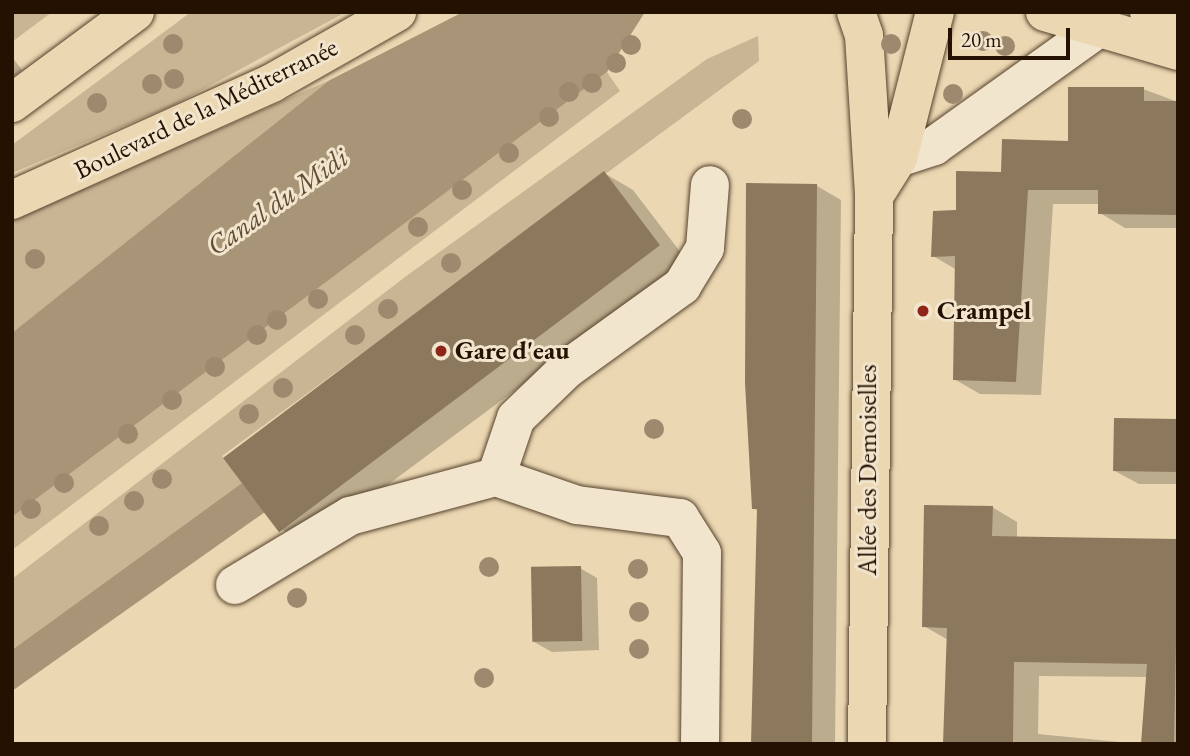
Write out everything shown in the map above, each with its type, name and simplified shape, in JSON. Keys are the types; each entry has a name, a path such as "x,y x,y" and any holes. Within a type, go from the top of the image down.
{"main road":[{"path":"12,103 135,12"},
{"name":"Boulevard de la Méditerranée","path":"12,200 272,83 397,12"},
{"name":"Allée des Demoiselles","path":"856,12 864,35 874,196 867,744"},
{"path":"874,196 898,158 935,12"},
{"path":"1045,12 1096,30 1178,51"},
{"path":"1149,12 1178,34"}],"street":[{"path":"898,158 934,146 1096,30"},
{"path":"496,477 516,418 567,369 682,286 705,248 710,185"},
{"path":"235,585 350,516 496,477 577,505 680,518 702,553 700,744"}],"shaded area":[{"path":"12,12 52,12 12,42"},
{"path":"191,12 346,12 174,105 12,173 12,145"},
{"path":"758,36 759,61 222,456 242,483 12,650 12,579 405,277 707,59"},
{"path":"607,72 620,91 12,550 12,517"},
{"path":"330,80 309,101 12,333 12,221"}],"water":[{"name":"Canal du Midi","path":"463,12 645,12 607,72 12,517 12,333 330,80"},
{"path":"242,483 265,512 12,691 12,650"}],"building":[{"path":"1068,87 1144,87 1144,101 1178,101 1178,215 1098,214 1098,190 1028,190 1016,382 953,380 955,256 931,257 933,211 956,210 956,171 1001,172 1002,139 1068,141"},
{"name":"Gare d'eau","path":"604,171 660,245 279,532 223,458"},
{"path":"746,183 817,184 812,744 751,744 757,509 752,509 745,383"},
{"path":"1114,418 1178,419 1177,472 1113,471"},
{"path":"924,505 993,506 992,536 1178,539 1174,744 1141,744 1147,664 1014,662 1013,744 943,744 947,628 922,627"},
{"path":"581,566 582,641 532,642 531,567"}],"place":[{"name":"Crampel","path":"923,311"},
{"name":"Gare d'eau","path":"441,351"}]}
